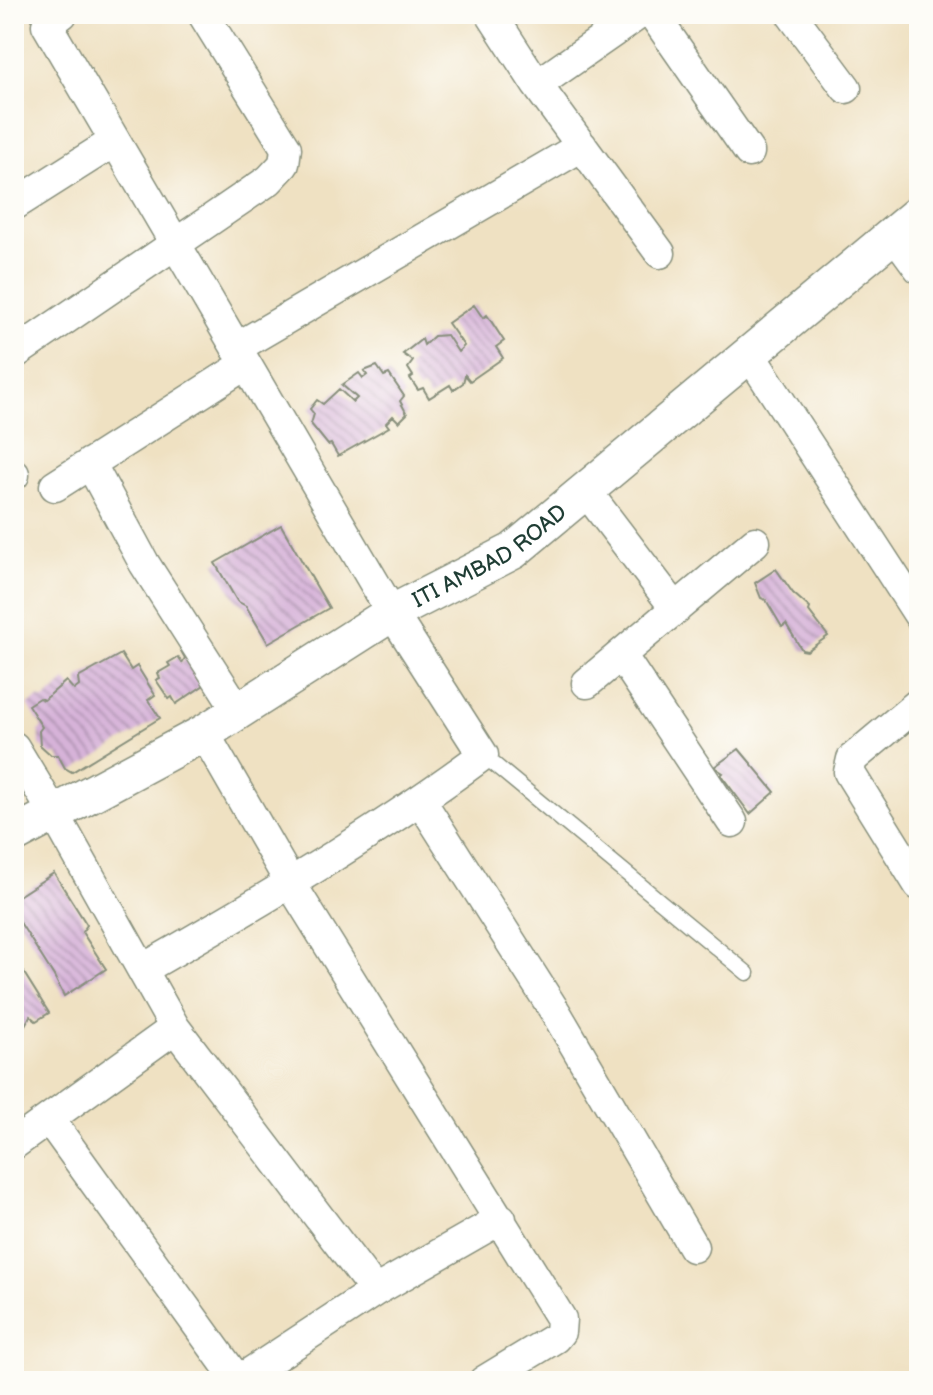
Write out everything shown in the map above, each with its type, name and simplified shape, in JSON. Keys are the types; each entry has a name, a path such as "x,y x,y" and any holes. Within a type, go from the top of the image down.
{"street":[{"path":"62,14 47,25 392,613 483,755 421,801 291,884 143,969"},
{"path":"14,354 269,180 284,164 286,148 203,14"},
{"path":"491,14 537,85 660,253"},
{"path":"537,85 639,14"},
{"path":"653,14 749,152"},
{"path":"791,14 846,88"},
{"path":"14,205 115,141"},
{"path":"55,486 241,356 582,146"},
{"path":"907,224 919,268"},
{"name":"ITI AMBAD ROAD","path":"14,835 204,733 392,613 513,551 907,224"},
{"path":"750,355 919,615"},
{"path":"90,463 144,563 239,712"},
{"path":"586,491 676,609"},
{"path":"587,683 755,542"},
{"path":"621,655 732,822"},
{"path":"919,703 852,759 849,772 919,885"},
{"path":"204,733 291,884 561,1319 555,1338 484,1381"},
{"path":"14,747 175,1028 375,1291"},
{"path":"421,801 556,1013 693,1247"},
{"path":"14,1144 175,1028"},
{"path":"49,1119 238,1381 375,1291 501,1219"}],"lane":[{"path":"483,755 747,973"}],"building":[{"path":"474,305 483,318 487,315 504,341 496,347 503,358 470,381 465,375 463,383 453,390 450,385 429,398 423,388 418,390 410,378 413,376 408,368 413,361 403,354 422,339 424,345 434,336 447,335 458,352 464,346 448,323"},
{"path":"377,366 384,376 389,374 404,396 400,401 407,414 399,422 393,416 386,423 389,427 338,456 311,424 314,414 310,409 317,400 323,404 339,389 353,402 357,398 342,385 359,373 363,378 367,375 364,371"},
{"path":"281,525 329,608 268,643 246,606 237,601 215,563"},
{"path":"776,569 793,593 810,608 809,611 828,636 807,651 802,650 786,624 782,627 766,600 761,598 755,583"},
{"path":"185,649 207,683 176,704 156,680 160,678 158,673 170,666 168,663 178,657 182,663 185,658 181,651"},
{"path":"121,654 131,670 137,666 155,695 148,700 160,718 72,772 65,768 58,755 51,755 40,745 39,731 42,727 28,705 39,698 44,700 66,681 74,690 79,686 78,678"},
{"path":"739,749 775,792 750,814 721,775 723,773 714,767"},
{"path":"54,873 87,925 82,932 106,969 64,996 14,913 14,899"},
{"path":"14,957 49,1013 36,1021 30,1016 25,1025 14,1031"}]}
